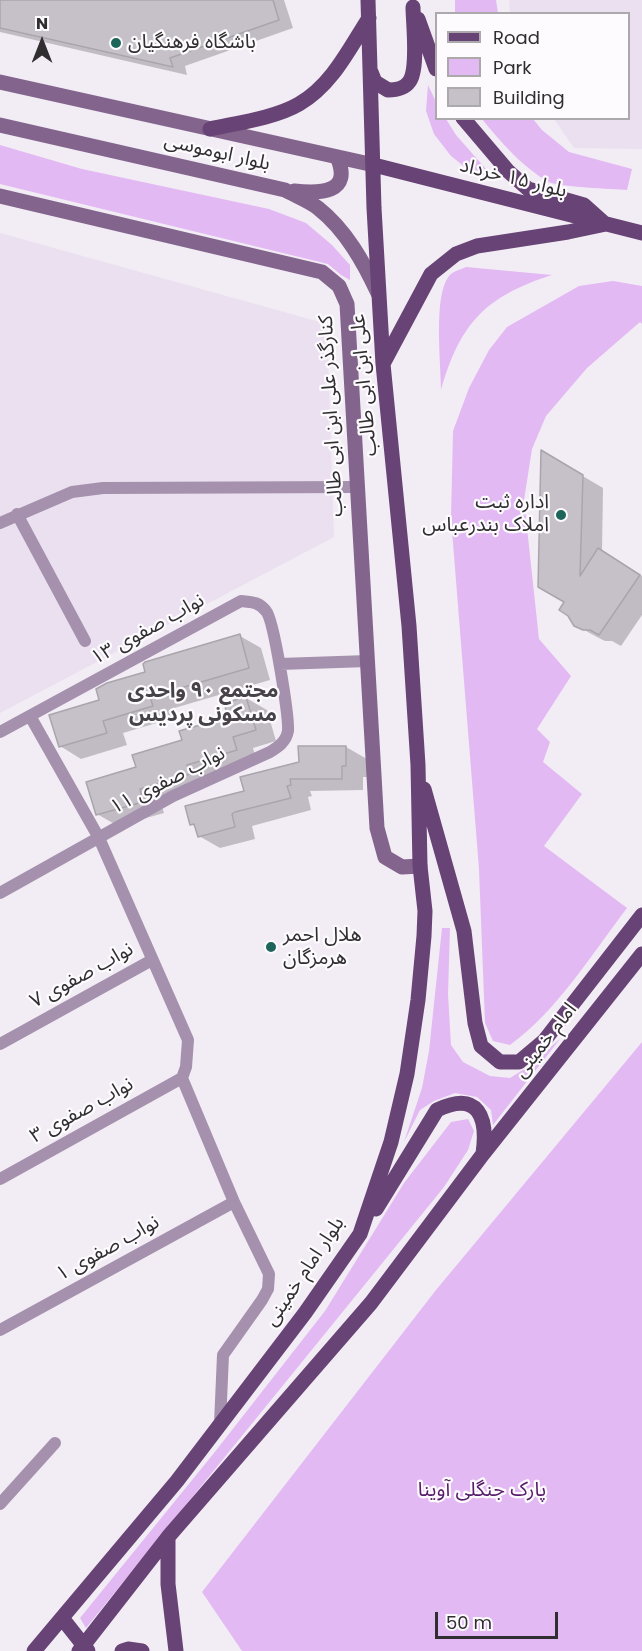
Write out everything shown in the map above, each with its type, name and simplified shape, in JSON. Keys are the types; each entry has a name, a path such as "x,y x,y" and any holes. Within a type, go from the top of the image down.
{"main road":[{"name":"علی ابن ابی طالب","path":"368,0 382,364 410,626 418,765"},
{"path":"371,69 375,82 388,90 403,88 408,83 414,69 413,3"},
{"path":"413,3 435,66"},
{"path":"210,129 275,113 298,105 314,94 337,69 369,18"},
{"path":"465,120 508,171 528,189 584,205 606,224"},
{"name":"بلوار ۱۵ خرداد","path":"374,165 642,233"},
{"path":"382,364 431,274 456,254 477,246 606,224"},
{"path":"418,765 464,931 475,1023 481,1046 500,1062 519,1062 544,1041 642,915"},
{"name":"بلوار امام خمینی","path":"34,1651 177,1481 305,1313 360,1234 391,1142 407,1074 425,911 420,866 418,765"},
{"name":"امام خمینی","path":"483,1154 642,954"},
{"path":"62,1618 84,1649 168,1538 371,1303 483,1154 484,1124 480,1113 467,1102 452,1103 437,1110 360,1234"},
{"path":"168,1538 168,1584 176,1651"},
{"path":"122,1651 128,1648 142,1651"}],"street":[{"name":"بلوار ابوموسی","path":"0,82 374,165"},
{"name":"بلوار ابوموسی","path":"0,125 285,190 318,208 342,233 363,261 379,294"},
{"path":"285,190 314,193 328,191 340,181 342,168 337,157"},
{"name":"کنارگذر علی ابن ابی طالب","path":"0,196 322,272 339,286 347,304 377,828 385,857 402,867 420,866"},
{"path":"0,523 72,492 103,488 357,487"},
{"path":"17,514 86,641"},
{"name":"نواب صفوی ۱۳","path":"0,732 241,601 256,602 268,612 280,664"},
{"path":"280,664 368,661"},
{"name":"نواب صفوی ۱۱","path":"0,893 173,796 270,752 283,743 288,732 280,664"},
{"path":"30,716 99,838 188,1040 186,1067 182,1078 234,1203 269,1274 268,1289 223,1355 220,1424"},
{"name":"نواب صفوی ۷","path":"0,1044 152,960"},
{"name":"نواب صفوی ۳","path":"0,1179 182,1078"},
{"name":"نواب صفوی ۱","path":"0,1330 234,1203"},
{"path":"0,1504 55,1443"}],"shaded area":[{"path":"509,0 642,0 642,149 574,148 555,120 630,120 630,12 510,12"},
{"path":"0,233 327,324 334,537 0,713"}],"green space":[{"path":"455,0 496,0 498,12 455,12"},
{"path":"428,85 435,100 435,120 447,120 456,135 493,177 471,172 451,156 434,134 426,111"},
{"path":"483,120 534,120 542,130 569,152 632,169 627,190 549,182 521,162"},
{"path":"0,145 82,169 269,209 306,223 332,245 350,265 350,280 328,264 0,184"},
{"path":"466,267 552,275 509,292 479,315 457,347 441,390 439,314 441,298 449,276"},
{"path":"613,281 642,286 642,324 640,322 587,368 546,416 532,449 524,500 539,639 571,676 537,729 550,742 543,762 582,794 544,846 627,908 558,999 543,1016 510,1045 493,1041 485,1023 479,869 451,518 453,431 469,388 489,350 507,327 579,286"},
{"path":"442,928 450,928 448,994 451,1045 463,1062 490,1076 510,1078 526,1068 560,1039 493,1125 491,1110 477,1097 455,1093 434,1101 420,1110 404,1142 422,1088 429,1051"},
{"name":"پارک جنگلی آوینا","path":"642,1042 642,1651 242,1651 202,1592 436,1290"},
{"path":"468,1119 474,1131 468,1150 444,1187 86,1628 80,1618 214,1453 325,1311 404,1183 451,1122"}],"building":[{"name":"باشگاه فرهنگیان","path":"0,0 273,0 279,20 170,58 173,67 0,28"},
{"path":"541,450 583,475 580,576 598,548 640,575 599,635 574,626 568,616 559,610 564,602 538,587"},
{"path":"240,634 249,668 150,697 153,706 103,721 107,733 59,747 49,715 99,700 96,689 107,683 145,672 143,664 145,662"},
{"path":"246,697 256,730 233,737 237,750 187,765 190,774 140,789 143,802 96,815 86,782 136,767 132,755 182,740 179,731 228,717 224,703"},
{"path":"298,746 346,746 346,766 342,766 342,779 290,779 291,785 287,786 291,798 235,812 232,814 235,827 198,837 194,824 190,825 185,806 244,791 240,777 299,762"}],"place":[{"name":"باشگاه فرهنگیان","path":"116,43"},
{"name":"اداره ثبت املاک بندرعباس","path":"561,515"},
{"name":"هلال احمر هرمزگان","path":"271,947"}],"district":[{"name":"مجتمع ٩٠ واحدی مسکونی پردیس","path":"203,704"}]}
